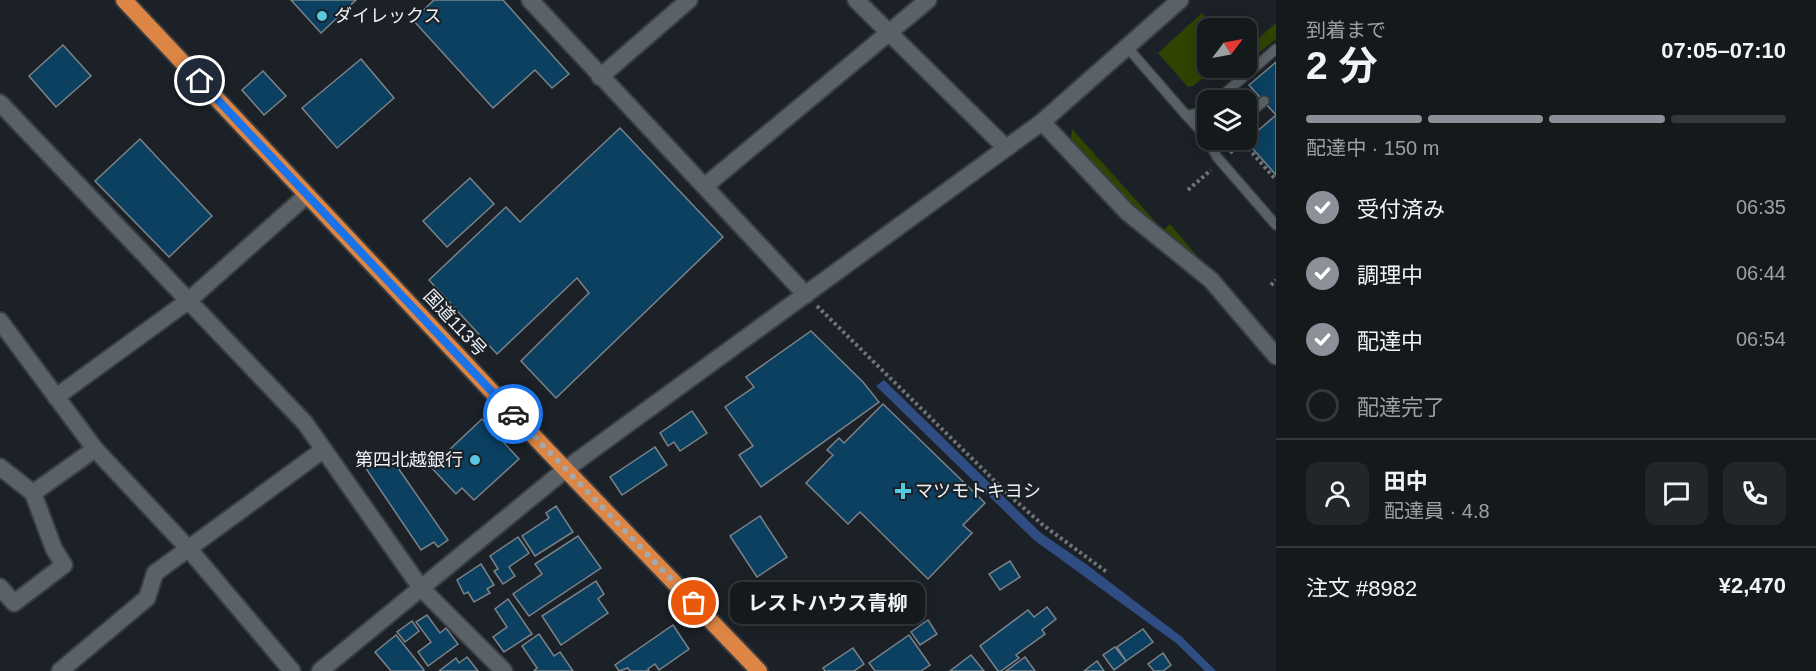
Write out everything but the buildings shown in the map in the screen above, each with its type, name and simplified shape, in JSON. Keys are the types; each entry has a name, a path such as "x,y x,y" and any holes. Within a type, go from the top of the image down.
{"highway":[{"name":"国道113号","path":"124,0 759,671"}],"street":[{"path":"530,0 806,295"},
{"path":"600,76 689,0"},
{"path":"856,0 1006,148"},
{"path":"705,186 928,0"},
{"path":"320,671 566,469 1042,122 1180,0"},
{"path":"0,103 305,423 422,588 504,671"},
{"path":"1042,122 1127,212 1210,280 1276,356"},
{"path":"56,398 188,301 307,195"},
{"path":"2,329 95,449 188,548 292,671"},
{"path":"33,493 95,449"},
{"path":"60,671 147,598 155,573 323,450"},
{"path":"0,467 33,493 54,549 64,565 14,603 0,587"}],"lane":[{"path":"1127,47 1197,127"},
{"path":"1229,90 1276,49"},
{"path":"1257,106 1263,101"},
{"path":"1186,115 1197,114"},
{"path":"1214,150 1276,225"}],"path":[{"path":"1250,150 1276,180"},
{"path":"1271,285 1276,280"},
{"path":"806,295 1010,496 1043,525 1108,573"}],"green space":[{"path":"1202,13 1207,18 1197,18 1197,78 1203,78 1193,86 1188,87 1158,53"},
{"path":"1276,23 1276,39 1257,54 1257,39"},
{"path":"1072,129 1163,230 1170,224 1213,275 1132,208 1070,144"}],"water":[{"path":"884,380 1041,533 1182,637 1216,671 1205,671 1176,643 1034,540 876,386"}],"way so far":[{"path":"513,414 694,603"}],"place":[{"name":"ダイレックス","path":"322,16"},
{"name":"第四北越銀行","path":"475,460"},
{"name":"マツモトキヨシ","path":"903,491"},
{"name":"レストハウス青柳","path":"694,603"}],"route":[{"path":"200,81 513,414"}]}
